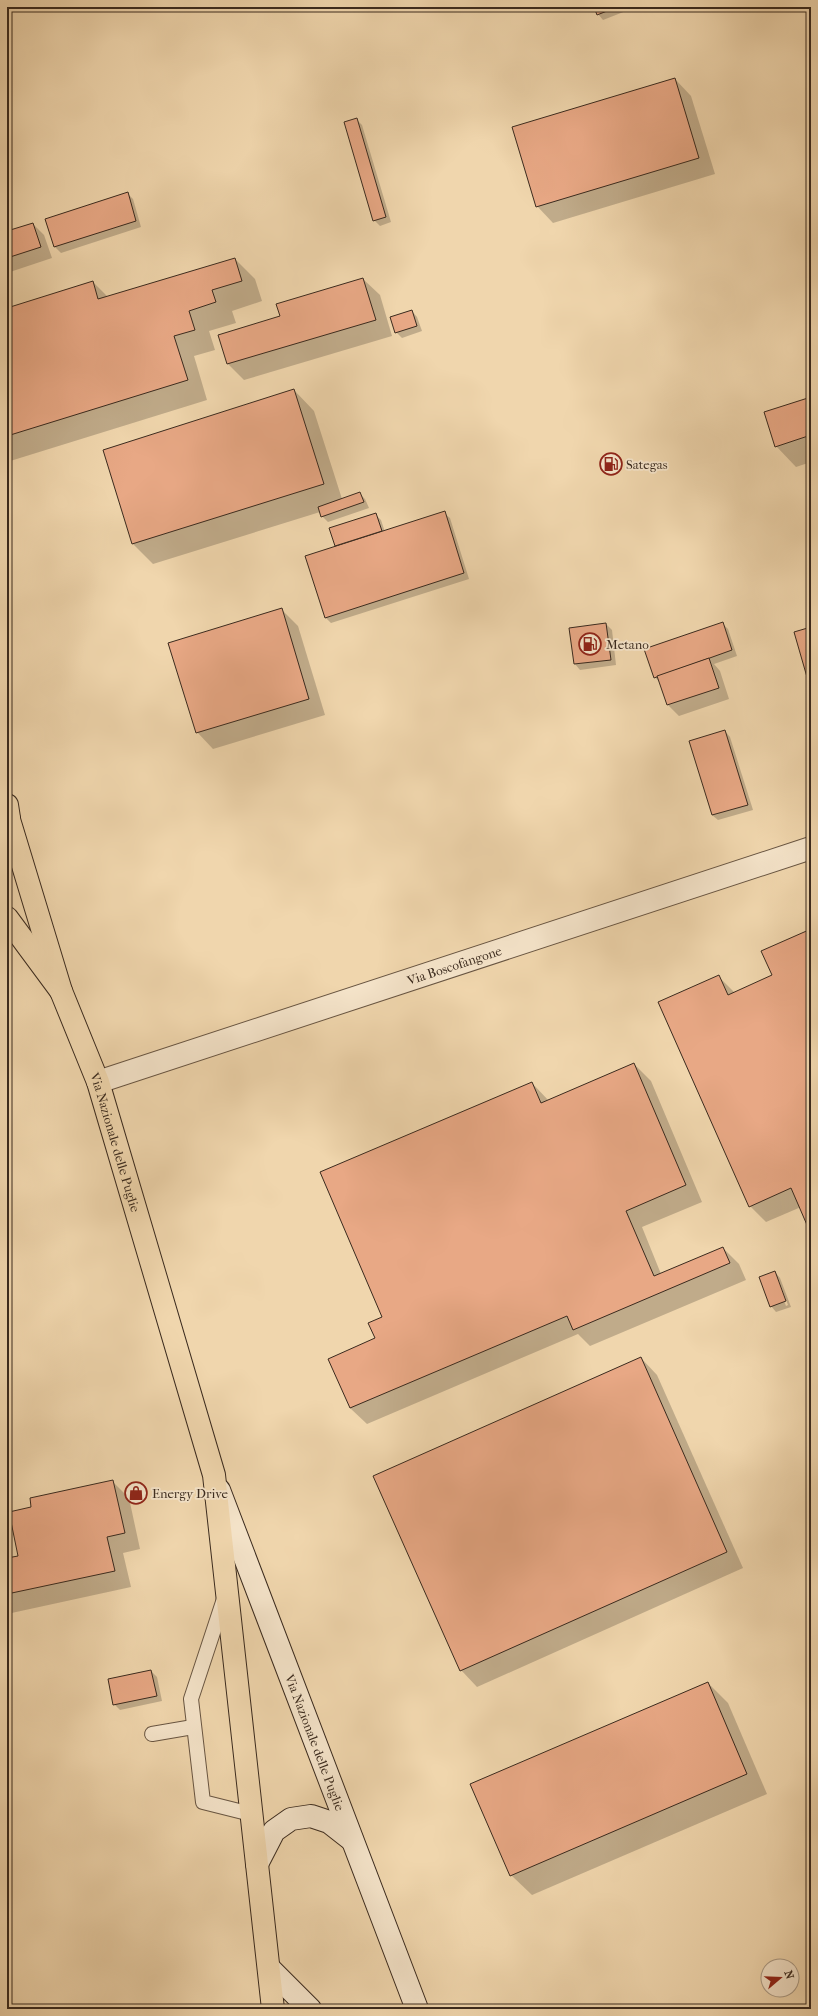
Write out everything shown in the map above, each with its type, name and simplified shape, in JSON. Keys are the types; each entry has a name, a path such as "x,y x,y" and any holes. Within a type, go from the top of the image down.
{"main road":[{"name":"Via Nazionale delle Puglie","path":"8,812 61,991 98,1082 214,1475 416,2009"},
{"name":"Via Boscofangone","path":"98,1082 811,848"},
{"path":"7,918 61,991"},
{"name":"Via Nazionale delle Puglie","path":"214,1475 273,2009"},
{"path":"257,1864 274,1831 291,1820 311,1816 329,1822 353,1841"},
{"path":"269,1968 310,2009"}],"lane":[{"path":"226,1593 191,1699 193,1727 203,1802 251,1814"},
{"path":"152,1734 193,1727"}],"building":[{"path":"594,7 617,7 597,15"},
{"path":"675,78 699,158 536,207 512,127"},
{"path":"357,118 386,217 373,221 344,122"},
{"path":"128,192 136,221 54,247 45,219"},
{"path":"33,223 41,247 7,258 7,231"},
{"path":"235,258 242,281 212,290 216,302 189,311 195,330 174,336 188,380 7,436 7,308 93,281 98,299"},
{"path":"363,278 376,320 227,364 218,335 280,316 276,304"},
{"path":"412,310 417,326 395,333 390,317"},
{"path":"294,389 324,484 132,544 103,450"},
{"path":"811,397 811,435 775,447 764,412"},
{"path":"360,492 364,502 321,517 318,507"},
{"path":"445,511 464,573 325,618 305,556"},
{"path":"376,513 382,531 335,546 329,528"},
{"path":"282,608 309,699 196,733 168,643"},
{"path":"723,622 732,650 654,678 644,649"},
{"path":"606,623 611,660 574,664 569,628"},
{"path":"811,627 811,691 794,632"},
{"path":"709,658 719,688 667,705 657,676"},
{"path":"725,730 748,805 712,815 689,741"},
{"path":"811,929 811,1223 807,1225 791,1188 749,1207 658,1002 719,975 728,995 772,975 761,951"},
{"path":"634,1063 686,1185 626,1211 654,1276 723,1247 730,1263 573,1330 567,1316 350,1408 328,1359 375,1338 368,1323 382,1317 320,1172 532,1082 541,1103"},
{"path":"775,1271 786,1301 770,1307 759,1277"},
{"path":"641,1357 727,1552 460,1671 373,1476"},
{"path":"113,1480 125,1533 107,1537 115,1571 7,1594 7,1558 18,1556 9,1512 31,1507 30,1498"},
{"path":"151,1670 157,1696 113,1705 108,1679"},
{"path":"708,1682 747,1774 510,1876 470,1784"}],"place":[{"name":"Sategas","path":"611,464"},
{"name":"Metano","path":"590,644"},
{"name":"Energy Drive","path":"136,1493"}]}
